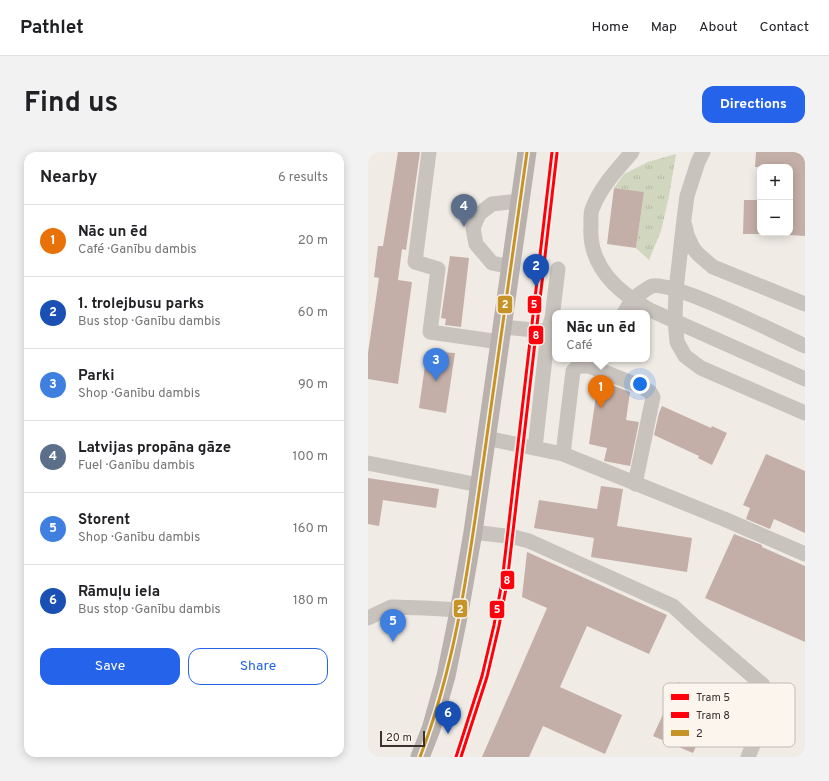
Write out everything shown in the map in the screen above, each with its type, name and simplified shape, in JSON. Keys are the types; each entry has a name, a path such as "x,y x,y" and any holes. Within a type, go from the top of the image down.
{"main road":[{"path":"420,757 431,729 446,676 460,610 473,532 527,152"}],"lane":[{"path":"429,152 415,262 438,269 430,332 501,334 551,332"},
{"path":"631,152 607,182 592,209 590,238 596,256 609,280 632,300 650,310 805,379"},
{"path":"703,152 698,162 687,196 676,290 675,320 677,342 685,356 701,368 805,414"},
{"path":"511,267 492,263 476,244 474,228 479,214 492,204 520,201"},
{"path":"684,219 687,235 693,248 713,267 805,304"},
{"path":"553,310 558,269"},
{"path":"626,310 632,300 652,286 664,287 676,290 728,310 805,346"},
{"path":"535,448 552,318"},
{"path":"563,454 573,372 578,366 589,366 642,387 650,392 653,397 635,484"},
{"path":"486,438 563,454 724,519 805,554"},
{"path":"368,463 479,485"},
{"path":"473,532 514,537 529,541 674,606 699,630 761,683"},
{"path":"368,618 391,607 460,610"},
{"path":"748,757 752,747"}],"green space":[{"path":"676,154 661,231 649,260 636,248 644,192 614,188 624,174 648,162"}],"building":[{"path":"398,152 420,152 406,250 402,249 398,280 412,282 398,384 368,379 368,353 379,278 374,277 378,246 383,246"},
{"path":"756,152 805,152 805,236 793,235 793,164 757,164 757,167 755,167"},
{"path":"614,188 644,192 636,248 607,244"},
{"path":"744,200 757,200 757,234 743,234"},
{"path":"450,256 469,258 461,327 445,325 446,319 441,318"},
{"path":"427,351 455,353 446,413 419,408"},
{"path":"598,382 609,384 630,392 626,420 639,422 630,466 604,461 607,448 589,444"},
{"path":"662,406 711,428 712,426 727,433 712,465 698,458 699,456 654,435"},
{"path":"766,454 805,471 805,533 774,519 770,529 746,519 750,508 743,505"},
{"path":"368,478 439,489 436,508 383,500 379,526 368,524"},
{"path":"601,486 623,489 617,526 692,538 687,572 591,557 594,538 534,528 539,500 597,509"},
{"path":"734,534 762,545 762,547 805,566 805,642 705,598"},
{"path":"527,552 667,615 649,654 587,626 560,687 622,715 605,754 543,726 529,757 482,757 547,608 522,597"},
{"path":"663,714 663,740 653,736"},
{"path":"679,747 696,747 693,753"}],"tram line":[{"name":"5","path":"456,757 482,676 502,582 552,152"},
{"name":"8","path":"461,757 487,677 507,583 557,153"}],"transit line":[{"name":"2","path":"420,757 443,686 460,613 478,501 527,152"}],"place":[{"name":"Latvijas propāna gāze","path":"464,227"},
{"name":"1. trolejbusu parks","path":"536,287"},
{"name":"Parki","path":"436,381"},
{"name":"Nāc un ēd","path":"601,408"},
{"name":"Storent","path":"393,642"},
{"name":"Rāmuļu iela","path":"448,734"}]}
